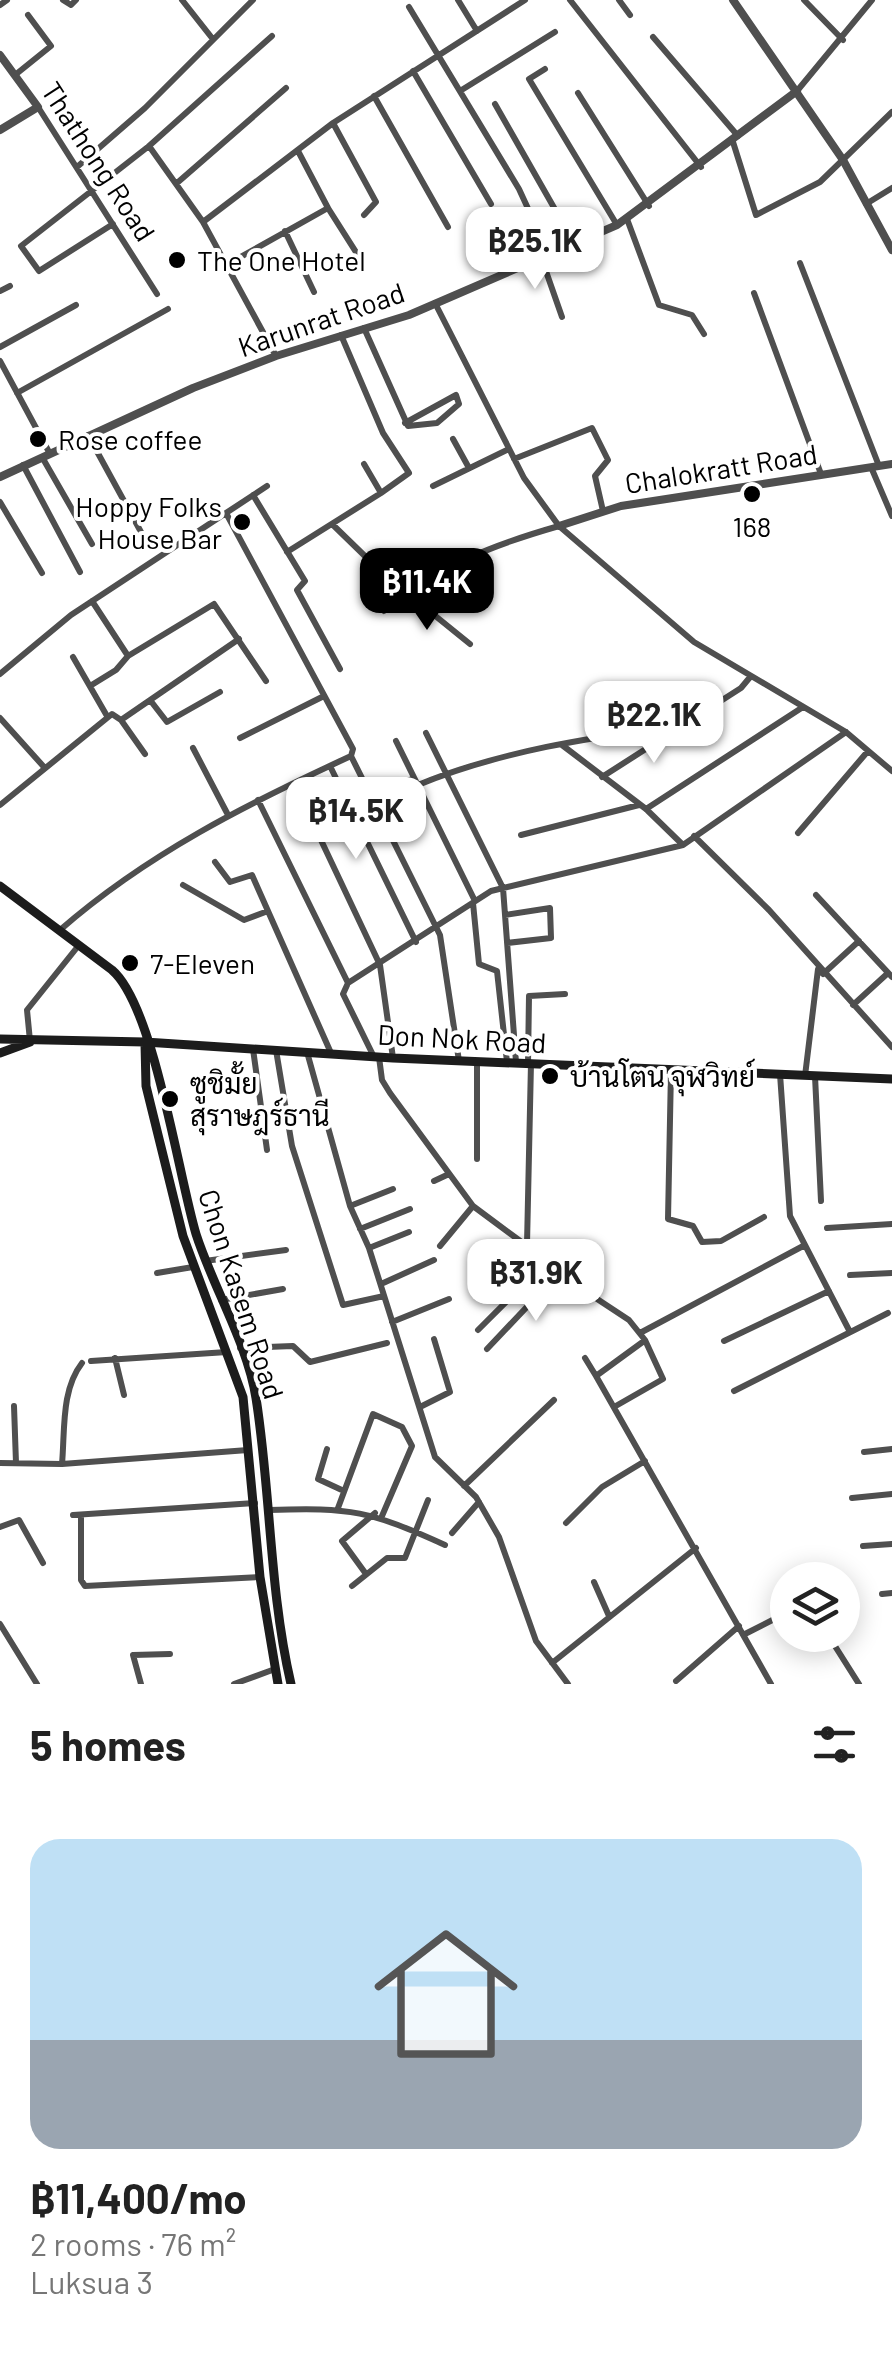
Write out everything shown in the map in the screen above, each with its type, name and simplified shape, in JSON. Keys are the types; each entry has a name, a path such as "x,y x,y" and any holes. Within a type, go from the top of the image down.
{"main road":[{"name":"Chon Kasem Road","path":"0,886 125,981 155,1060 185,1196 256,1394 276,1612 291,1684"},
{"name":"Don Nok Road","path":"0,1039 146,1042 393,1058 892,1079"},
{"name":"Don Nok Road","path":"0,1053 30,1042"},
{"name":"Chon Kasem Road","path":"146,1042 142,1062 146,1086 194,1267 243,1397 260,1577 278,1684"}],"street":[{"path":"0,6 7,0"},
{"path":"63,0 71,5 76,0"},
{"path":"182,0 212,38"},
{"path":"76,167 145,108 253,0"},
{"path":"458,0 476,31"},
{"path":"203,222 333,123 511,4 525,0"},
{"path":"570,0 701,167"},
{"path":"619,0 630,15"},
{"path":"733,0 843,160 892,250"},
{"path":"804,0 843,40"},
{"path":"797,91 843,40 872,0"},
{"path":"409,7 519,189 545,254 562,317"},
{"path":"15,75 51,46 28,15"},
{"path":"460,92 555,32"},
{"path":"113,224 39,271 20,246 150,146 272,36"},
{"path":"652,37 735,139 756,216 816,184 892,112"},
{"name":"Thathong Road","path":"0,55 38,107 157,294"},
{"path":"545,69 529,79 617,225"},
{"path":"414,71 491,204"},
{"path":"177,183 286,88"},
{"name":"Karunrat Road","path":"0,477 88,435 276,356 435,302 617,225 701,167 797,91"},
{"path":"578,92 648,206"},
{"path":"374,96 448,227"},
{"path":"494,104 573,241"},
{"path":"0,130 38,107"},
{"path":"333,123 376,202 364,215"},
{"path":"150,146 203,222 276,356"},
{"path":"298,151 360,260"},
{"path":"866,204 892,188"},
{"path":"228,264 328,208"},
{"path":"626,219 659,305 692,314 704,334"},
{"path":"284,231 314,292"},
{"path":"800,262 892,516"},
{"path":"0,292 10,286"},
{"path":"754,293 821,474"},
{"path":"435,302 514,459 558,526 694,642 846,732 892,771"},
{"path":"0,347 76,306"},
{"path":"18,393 168,309"},
{"path":"364,328 405,423"},
{"path":"288,552 409,473 383,432 341,335"},
{"path":"0,361 92,544"},
{"path":"456,395 460,401 437,423 419,427 405,423 456,395"},
{"path":"514,459 594,429 608,460 595,476 604,511"},
{"path":"88,435 141,532"},
{"path":"454,439 469,468"},
{"path":"433,486 509,449"},
{"path":"364,464 381,493"},
{"name":"Chalokratt Road","path":"558,526 604,511 892,464"},
{"path":"23,465 80,572"},
{"path":"0,674 92,601 267,486"},
{"path":"253,495 305,581 297,590 340,670"},
{"path":"0,502 42,573"},
{"path":"226,513 353,749 351,756 440,935 460,1061"},
{"path":"332,524 406,594 470,644"},
{"path":"384,610 438,571 484,548 558,526"},
{"path":"92,601 128,656"},
{"path":"90,686 208,604 220,609 266,680"},
{"path":"122,720 239,640"},
{"path":"73,657 107,716 122,720 145,754"},
{"path":"602,777 686,724 751,676"},
{"path":"150,700 166,722 220,692"},
{"path":"240,738 324,696"},
{"path":"520,836 643,807 803,706"},
{"path":"0,805 107,716"},
{"path":"0,718 44,767"},
{"path":"371,798 416,782 562,744 686,724"},
{"path":"614,1408 663,1380 643,1336 473,1206 390,1093 382,1080 377,1057 342,994 348,983 474,902 503,888 683,845 846,732"},
{"path":"426,733 503,888 511,1062"},
{"path":"396,741 474,902 479,964 497,971 511,1062"},
{"path":"562,744 643,807 683,845"},
{"path":"193,748 228,814"},
{"path":"798,833 868,751"},
{"path":"60,930 102,893 228,814 351,756"},
{"path":"330,766 416,942"},
{"path":"294,783 380,965 393,1058"},
{"path":"258,800 348,983"},
{"path":"694,836 769,910 774,921 892,1046"},
{"path":"215,862 230,882 252,875 331,1053"},
{"path":"184,885 244,920 268,910"},
{"path":"816,896 890,975 853,1005"},
{"path":"505,916 552,910 553,937 507,943"},
{"path":"821,1201 810,1076 811,1009 821,971 859,941"},
{"path":"30,1042 27,1010 79,944"},
{"path":"527,1246 529,996 565,994"},
{"path":"882,1036 892,1027"},
{"path":"253,1049 267,1150"},
{"path":"276,1050 292,1146 343,1305 384,1296"},
{"path":"308,1052 350,1206 369,1248 436,1457 478,1502 499,1537 523,1613 568,1684"},
{"path":"476,1062 476,1159"},
{"path":"671,1070 668,1219 693,1226 702,1242 721,1241 764,1217"},
{"path":"780,1074 790,1216 850,1332"},
{"path":"434,1181 448,1174"},
{"path":"350,1206 394,1189"},
{"path":"440,1246 473,1206"},
{"path":"360,1230 410,1208"},
{"path":"826,1228 892,1224"},
{"path":"369,1248 410,1232"},
{"path":"596,1376 643,1336 804,1245"},
{"path":"206,1261 286,1250"},
{"path":"380,1284 434,1260"},
{"path":"478,1330 544,1264"},
{"path":"158,1274 194,1267"},
{"path":"850,1275 892,1272"},
{"path":"487,1349 558,1274"},
{"path":"220,1300 284,1288"},
{"path":"724,1342 829,1291"},
{"path":"392,1322 448,1299"},
{"path":"734,1391 888,1313"},
{"path":"420,1408 450,1392 434,1339"},
{"path":"240,1348 293,1346 310,1362 387,1343"},
{"path":"62,1464 67,1396 72,1376 86,1362 228,1352"},
{"path":"115,1358 124,1395"},
{"path":"585,1358 771,1684"},
{"path":"464,1486 554,1400"},
{"path":"14,1406 16,1463"},
{"path":"338,1508 372,1414 402,1427 412,1446 378,1515 342,1541 366,1574"},
{"path":"327,1449 318,1480 344,1491"},
{"path":"864,1452 892,1449"},
{"path":"0,1463 62,1464 251,1450"},
{"path":"566,1524 602,1487 645,1460"},
{"path":"852,1498 892,1494"},
{"path":"352,1586 387,1558 405,1558 428,1500"},
{"path":"452,1532 478,1502"},
{"path":"255,1503 77,1515 81,1580 85,1586 260,1577"},
{"path":"268,1510 338,1508 378,1515 445,1545"},
{"path":"0,1527 20,1520 43,1563"},
{"path":"864,1546 892,1544"},
{"path":"552,1662 696,1548"},
{"path":"594,1582 609,1616"},
{"path":"882,1594 892,1593"},
{"path":"743,1634 770,1621"},
{"path":"0,1624 37,1684"},
{"path":"676,1681 738,1626"},
{"path":"839,1652 859,1684"},
{"path":"141,1684 134,1654 170,1654"},
{"path":"234,1684 274,1668"}],"place":[{"name":"The One Hotel","path":"177,260"},
{"name":"Rose coffee","path":"38,439"},
{"name":"168","path":"752,494"},
{"name":"Hoppy Folks House Bar","path":"242,522"},
{"name":"7-Eleven","path":"130,963"},
{"name":"บ้านโตน จุฬวิทย์","path":"550,1076"},
{"name":"ซูชิมั้ย สุราษฎร์ธานี","path":"170,1099"}]}
